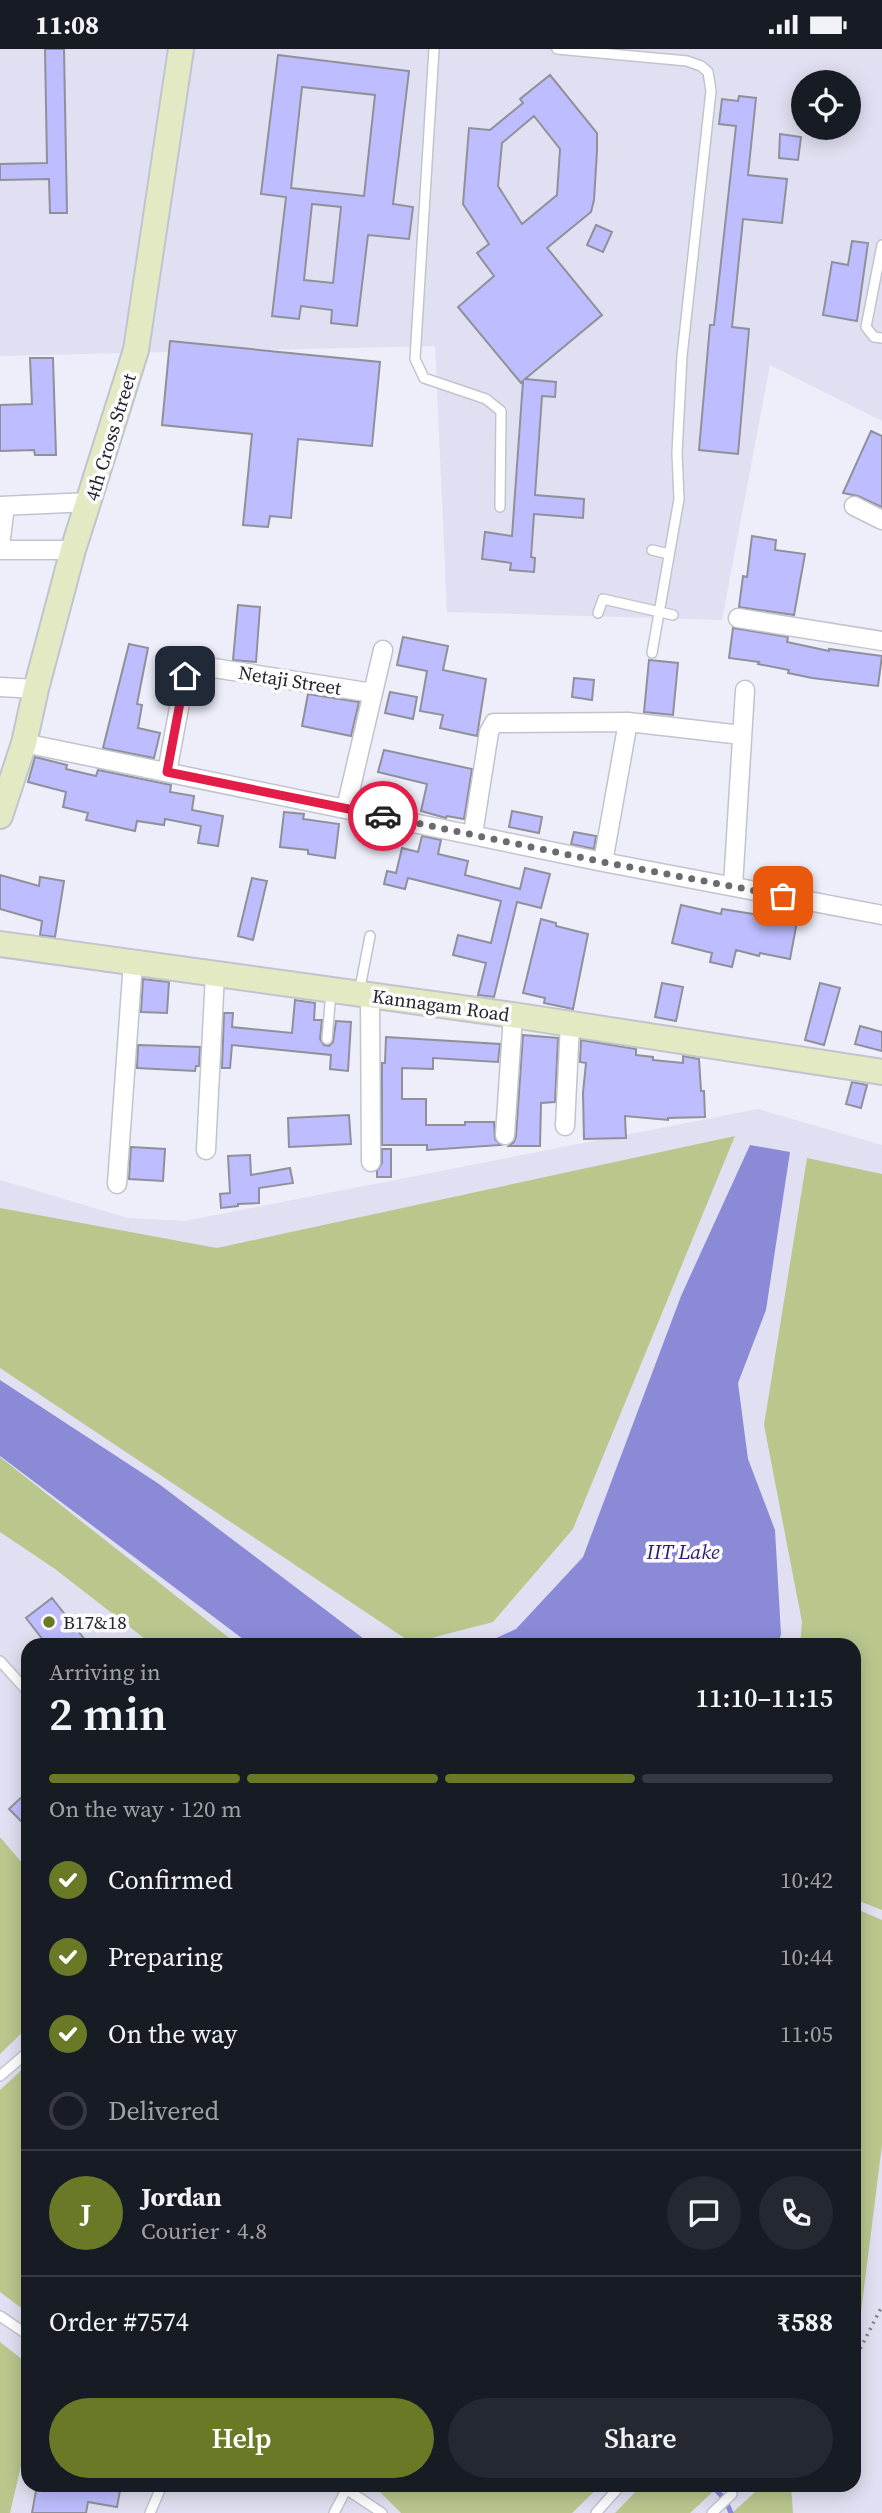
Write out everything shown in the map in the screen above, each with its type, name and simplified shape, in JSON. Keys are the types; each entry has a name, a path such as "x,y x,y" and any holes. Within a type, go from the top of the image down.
{"street":[{"name":"4th Cross Street","path":"0,816 24,743 73,550 136,350 181,49"},
{"path":"73,550 0,548 3,506 90,502"},
{"path":"854,506 882,520"},
{"path":"738,618 882,641"},
{"path":"346,808 383,649"},
{"name":"Netaji Street","path":"167,772 189,666 373,693"},
{"path":"0,687 36,689"},
{"path":"733,886 744,689"},
{"path":"473,834 490,728 494,723 628,722 742,735"},
{"path":"603,862 628,722"},
{"path":"24,743 603,862 882,915"},
{"name":"Kannagam Road","path":"0,944 513,1015 882,1072"},
{"path":"117,1184 133,962"},
{"path":"206,1150 215,974"},
{"path":"364,995 371,1162"},
{"path":"505,1135 513,1015"},
{"path":"565,1126 570,1024"}],"lane":[{"path":"434,49 415,359 424,378 486,399 501,411 500,507"},
{"path":"557,49 687,61 708,72 711,91 682,356 677,453 679,499 652,653"},
{"path":"882,245 866,327 874,337 882,338"},
{"path":"652,550 669,554"},
{"path":"597,613 603,599 673,615"},
{"path":"364,995 370,936"},
{"path":"327,1039 331,991"},
{"path":"0,1661 21,1684"},
{"path":"0,2076 21,2058"},
{"path":"0,2316 21,2330"},
{"path":"150,2513 159,2492"},
{"path":"334,2513 342,2492"},
{"path":"352,2492 382,2513"},
{"path":"596,2513 615,2492"},
{"path":"716,2510 732,2494"}],"path":[{"path":"861,2347 882,2306"}],"shaded area":[{"path":"0,49 882,49 882,421 770,365 722,620 447,612 435,346 0,356"},
{"path":"758,1109 882,1145 882,2513 0,2513 0,1180 128,1218 185,1221"}],"green space":[{"path":"735,1136 573,1529 493,1622 431,1638 405,1638 0,1368 0,1208 217,1248"},
{"path":"807,1158 882,1174 882,1910 861,1902 861,1638 801,1638 802,1622 764,1425"},
{"path":"0,1457 229,1638 144,1638 55,1569 0,1532"},
{"path":"0,1837 21,1862 21,2034 0,2054"},
{"path":"861,1911 882,1920 882,2145 861,2312"},
{"path":"21,2070 21,2308 0,2292 0,2090"},
{"path":"0,2342 21,2358 21,2466 10,2513 0,2513"},
{"path":"380,2492 594,2492 572,2513 401,2513"},
{"path":"635,2492 712,2492 690,2513 615,2513"},
{"path":"755,2492 792,2492 793,2513 732,2513"}],"water":[{"name":"IIT Lake","path":"750,1145 790,1152 766,1310 738,1383 748,1459 775,1530 780,1638 496,1638 516,1629 583,1557 681,1296"},
{"path":"0,1380 159,1484 363,1638 242,1638 0,1456"}],"building":[{"path":"45,49 64,49 67,213 50,213 49,179 0,180 0,164 47,163"},
{"path":"278,55 409,71 393,204 413,207 409,239 368,235 357,326 331,323 332,310 301,306 299,319 272,316 286,197 261,194","holes":["302,87 375,95 364,196 291,188","312,204 341,207 333,283 304,280"]},
{"path":"550,75 597,133 591,212 547,248 602,315 525,379 556,382 555,397 542,396 535,495 584,499 583,518 534,514 531,557 535,558 534,572 510,570 511,563 482,559 485,532 512,536 523,381 521,383 458,307 494,276 477,253 489,244 463,204 469,128 490,130 523,103 520,99","holes":["534,116 560,149 557,195 522,224 498,186 502,143"]},
{"path":"739,96 756,98 748,175 787,179 782,223 743,219 732,327 749,329 738,454 699,450 710,325 714,325 736,126 719,124 722,99 738,101"},
{"path":"780,134 791,136 791,140 801,140 798,160 779,158"},
{"path":"596,225 612,232 603,252 587,245"},
{"path":"852,241 868,243 857,321 823,315 832,262 848,265"},
{"path":"170,341 380,362 372,446 298,439 291,518 270,516 268,527 243,525 252,434 162,425"},
{"path":"30,358 53,358 56,455 35,455 34,450 0,451 0,405 32,404"},
{"path":"871,431 882,436 882,507 858,496 843,493"},
{"path":"752,536 776,540 775,550 805,554 794,615 739,607 743,576 747,577"},
{"path":"238,605 260,607 256,662 233,660"},
{"path":"733,628 788,637 787,642 829,651 882,656 878,686 812,678 758,664 759,662 729,658"},
{"path":"403,637 448,646 443,670 486,679 477,736 440,728 443,715 420,711 427,671 397,665"},
{"path":"129,644 148,648 137,704 142,705 138,728 160,733 154,758 103,748"},
{"path":"649,660 678,663 673,715 644,712"},
{"path":"574,678 594,680 592,700 572,697"},
{"path":"390,692 417,697 413,719 385,713"},
{"path":"308,694 359,702 351,736 302,726"},
{"path":"384,750 472,769 464,819 446,818 421,811 427,784 378,772"},
{"path":"35,757 67,765 66,769 96,776 98,770 171,785 170,792 194,796 192,810 223,816 218,846 198,843 201,826 165,819 164,825 137,821 135,831 86,820 88,813 63,807 66,792 28,782"},
{"path":"512,811 542,817 539,833 509,827"},
{"path":"284,812 304,814 303,819 339,824 335,858 308,854 308,850 280,847"},
{"path":"574,832 596,836 594,849 571,844"},
{"path":"422,836 441,840 438,854 468,861 465,875 520,889 525,868 550,874 541,908 517,902 494,997 478,995 486,963 453,955 458,935 491,943 501,901 408,878 405,889 384,884 387,871 396,873 402,848 418,852"},
{"path":"0,875 39,886 40,877 64,881 55,937 40,935 42,921 0,909"},
{"path":"252,878 267,881 253,940 238,936"},
{"path":"681,905 721,914 722,909 772,917 774,906 799,911 790,959 760,953 759,956 736,950 732,967 710,962 712,953 672,943"},
{"path":"541,919 556,923 556,926 588,934 573,1009 544,1003 545,998 523,993"},
{"path":"143,979 169,982 167,1013 141,1012"},
{"path":"662,983 683,987 676,1021 655,1017"},
{"path":"820,983 840,988 824,1045 805,1040"},
{"path":"295,1000 315,1003 314,1020 322,1020 320,1039 324,1045 329,1046 333,1042 336,1021 351,1022 348,1071 330,1069 331,1055 232,1045 230,1068 222,1068 224,1013 233,1013 232,1027 292,1033"},
{"path":"860,1026 882,1032 882,1051 855,1044"},
{"path":"523,1035 558,1038 555,1102 541,1103 540,1146 509,1146 516,1136"},
{"path":"386,1037 500,1044 498,1062 433,1058 433,1069 402,1068 402,1099 426,1099 426,1125 494,1122 495,1139 501,1145 427,1150 427,1145 382,1145 382,1063 385,1063"},
{"path":"581,1040 636,1049 636,1055 653,1057 653,1060 683,1063 683,1056 699,1059 705,1117 668,1120 625,1116 626,1138 584,1139 583,1093 586,1063 580,1062"},
{"path":"138,1045 200,1047 199,1066 196,1066 195,1071 137,1068"},
{"path":"852,1082 867,1085 861,1108 846,1104"},
{"path":"349,1115 351,1144 289,1147 288,1118"},
{"path":"131,1147 165,1149 163,1181 129,1179"},
{"path":"382,1149 391,1149 391,1177 377,1177 382,1163"},
{"path":"250,1155 251,1175 290,1168 293,1183 259,1188 259,1203 221,1208 220,1194 230,1193 228,1156"},
{"name":"B17&18","path":"52,1598 83,1638 42,1638 26,1618"},
{"path":"21,1798 21,1821 9,1809"},
{"path":"36,2492 120,2492 117,2507 88,2502 86,2513 32,2513"}],"waterway":[{"path":"718,2492 731,2513"}],"way so far":[{"path":"383,816 783,896"}],"place":[{"name":"B17&18","path":"49,1622"}],"route":[{"path":"185,676 167,772 383,816"}]}
